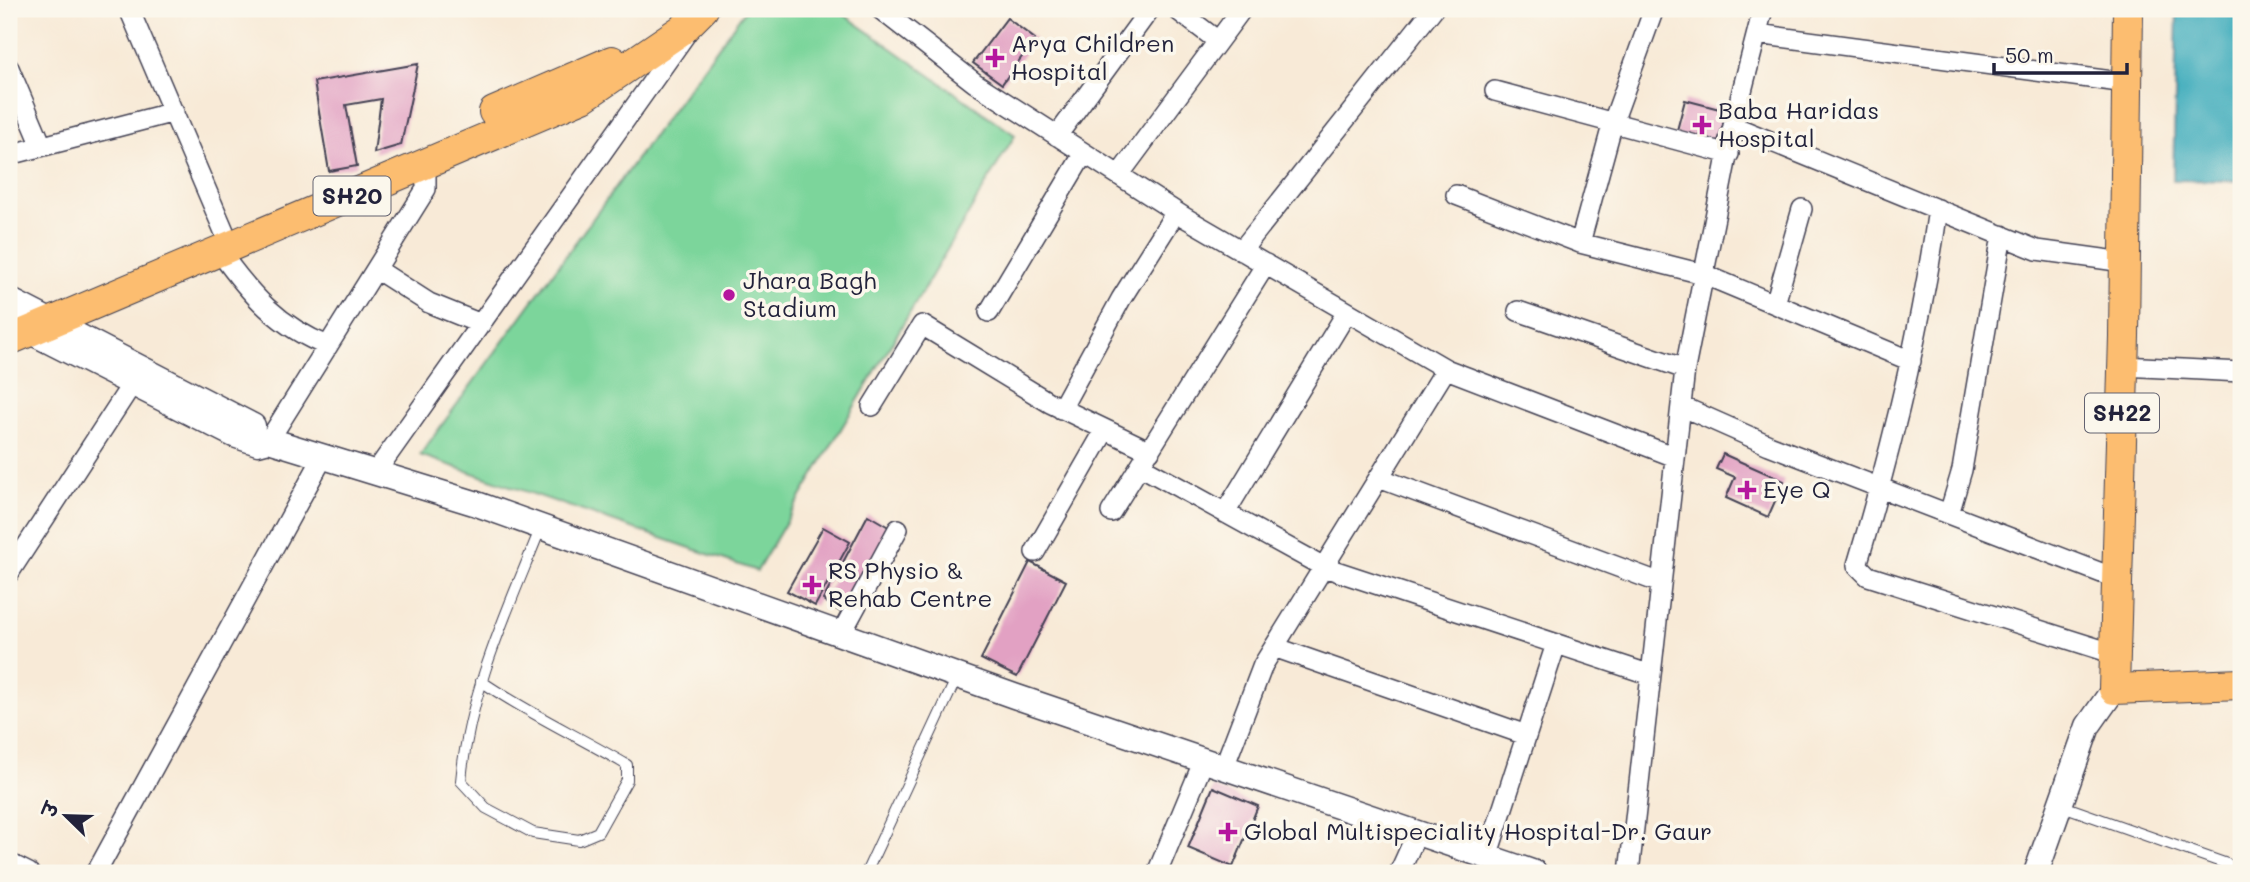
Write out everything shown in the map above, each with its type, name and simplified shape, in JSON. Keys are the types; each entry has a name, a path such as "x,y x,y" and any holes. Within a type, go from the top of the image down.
{"main road":[{"name":"SH22","path":"2114,689 2123,366 2128,9"},
{"name":"SH20","path":"20,321 426,164 583,97 696,16"},
{"name":"SH20","path":"222,241 696,16"},
{"path":"2114,689 2241,684"}],"street":[{"path":"129,9 174,112 222,241 261,305 289,327 328,346"},
{"path":"880,9 905,17 975,83 1119,176 1446,369 1675,457"},
{"path":"1057,136 1150,9"},
{"path":"1176,9 1218,41"},
{"path":"1119,176 1242,9"},
{"path":"1241,250 1433,9"},
{"path":"1580,243 1614,122 1654,9"},
{"path":"1629,873 1685,369 1733,126 1763,9"},
{"path":"375,473 696,16"},
{"path":"1757,34 2127,83"},
{"path":"9,68 42,146"},
{"path":"1495,91 1729,154"},
{"path":"9,155 174,112"},
{"path":"1733,126 2037,250 2124,262"},
{"path":"989,312 1084,153"},
{"path":"269,440 426,189 426,164"},
{"path":"1456,195 1580,243 1703,274 1911,360"},
{"path":"1775,304 1802,209"},
{"path":"1938,209 1925,300 1880,488 1857,565 1868,576 2115,654"},
{"path":"1061,409 1121,299 1176,212"},
{"path":"1949,514 1962,470 2002,235"},
{"path":"1111,512 1266,264"},
{"path":"376,270 429,303 481,324"},
{"path":"1518,311 1685,369"},
{"path":"1225,513 1347,312"},
{"path":"20,321 132,384 234,435 258,443 269,440 541,527 957,675 1535,873"},
{"path":"20,321 264,431 269,440"},
{"path":"872,406 922,325 1061,409 1105,430 1225,513 1324,566 1651,675"},
{"path":"2123,366 2241,372"},
{"path":"1157,873 1263,665 1446,369"},
{"path":"10,567 132,384"},
{"path":"1681,405 1769,445 2117,579"},
{"path":"1035,552 1105,430"},
{"path":"96,873 323,457"},
{"path":"1379,478 1661,583"},
{"path":"841,634 898,529"},
{"path":"1487,857 1556,644"},
{"path":"1274,647 1526,736"},
{"path":"2036,873 2088,726 2114,689"},
{"path":"1399,873 1417,833"},
{"path":"9,863 29,873"}],"lane":[{"path":"481,681 515,705 582,738 627,765 627,780 598,832 579,840 533,833 486,808 461,781 465,737 481,681 541,527"},
{"path":"866,873 957,675"},
{"path":"2060,805 2241,869"}],"green space":[{"name":"Jhara Bagh Stadium","path":"746,9 836,9 1015,135 757,571 420,455"}],"water":[{"path":"2177,9 2241,9 2241,181 2173,180"}],"building":[{"path":"1007,18 1035,39 1002,84 973,63"},
{"path":"418,64 401,145 374,153 381,99 346,105 357,166 329,171 314,82"},
{"path":"1685,100 1727,111 1717,145 1676,134"},
{"path":"1723,454 1784,481 1768,517 1726,498 1735,477 1716,469"},
{"path":"868,515 892,529 842,613 823,600"},
{"path":"823,527 850,542 815,606 787,591"},
{"path":"1030,562 1066,581 1017,677 981,659"},
{"path":"1213,787 1258,806 1233,867 1188,848"}],"place":[{"name":"Arya Children Hospital","path":"995,58"},
{"name":"Baba Haridas Hospital","path":"1702,125"},
{"name":"Jhara Bagh Stadium","path":"729,295"},
{"name":"Eye Q","path":"1747,490"},
{"name":"RS Physio & Rehab Centre","path":"812,585"},
{"name":"Global Multispeciality Hospital-Dr. Gaur","path":"1228,832"}]}
